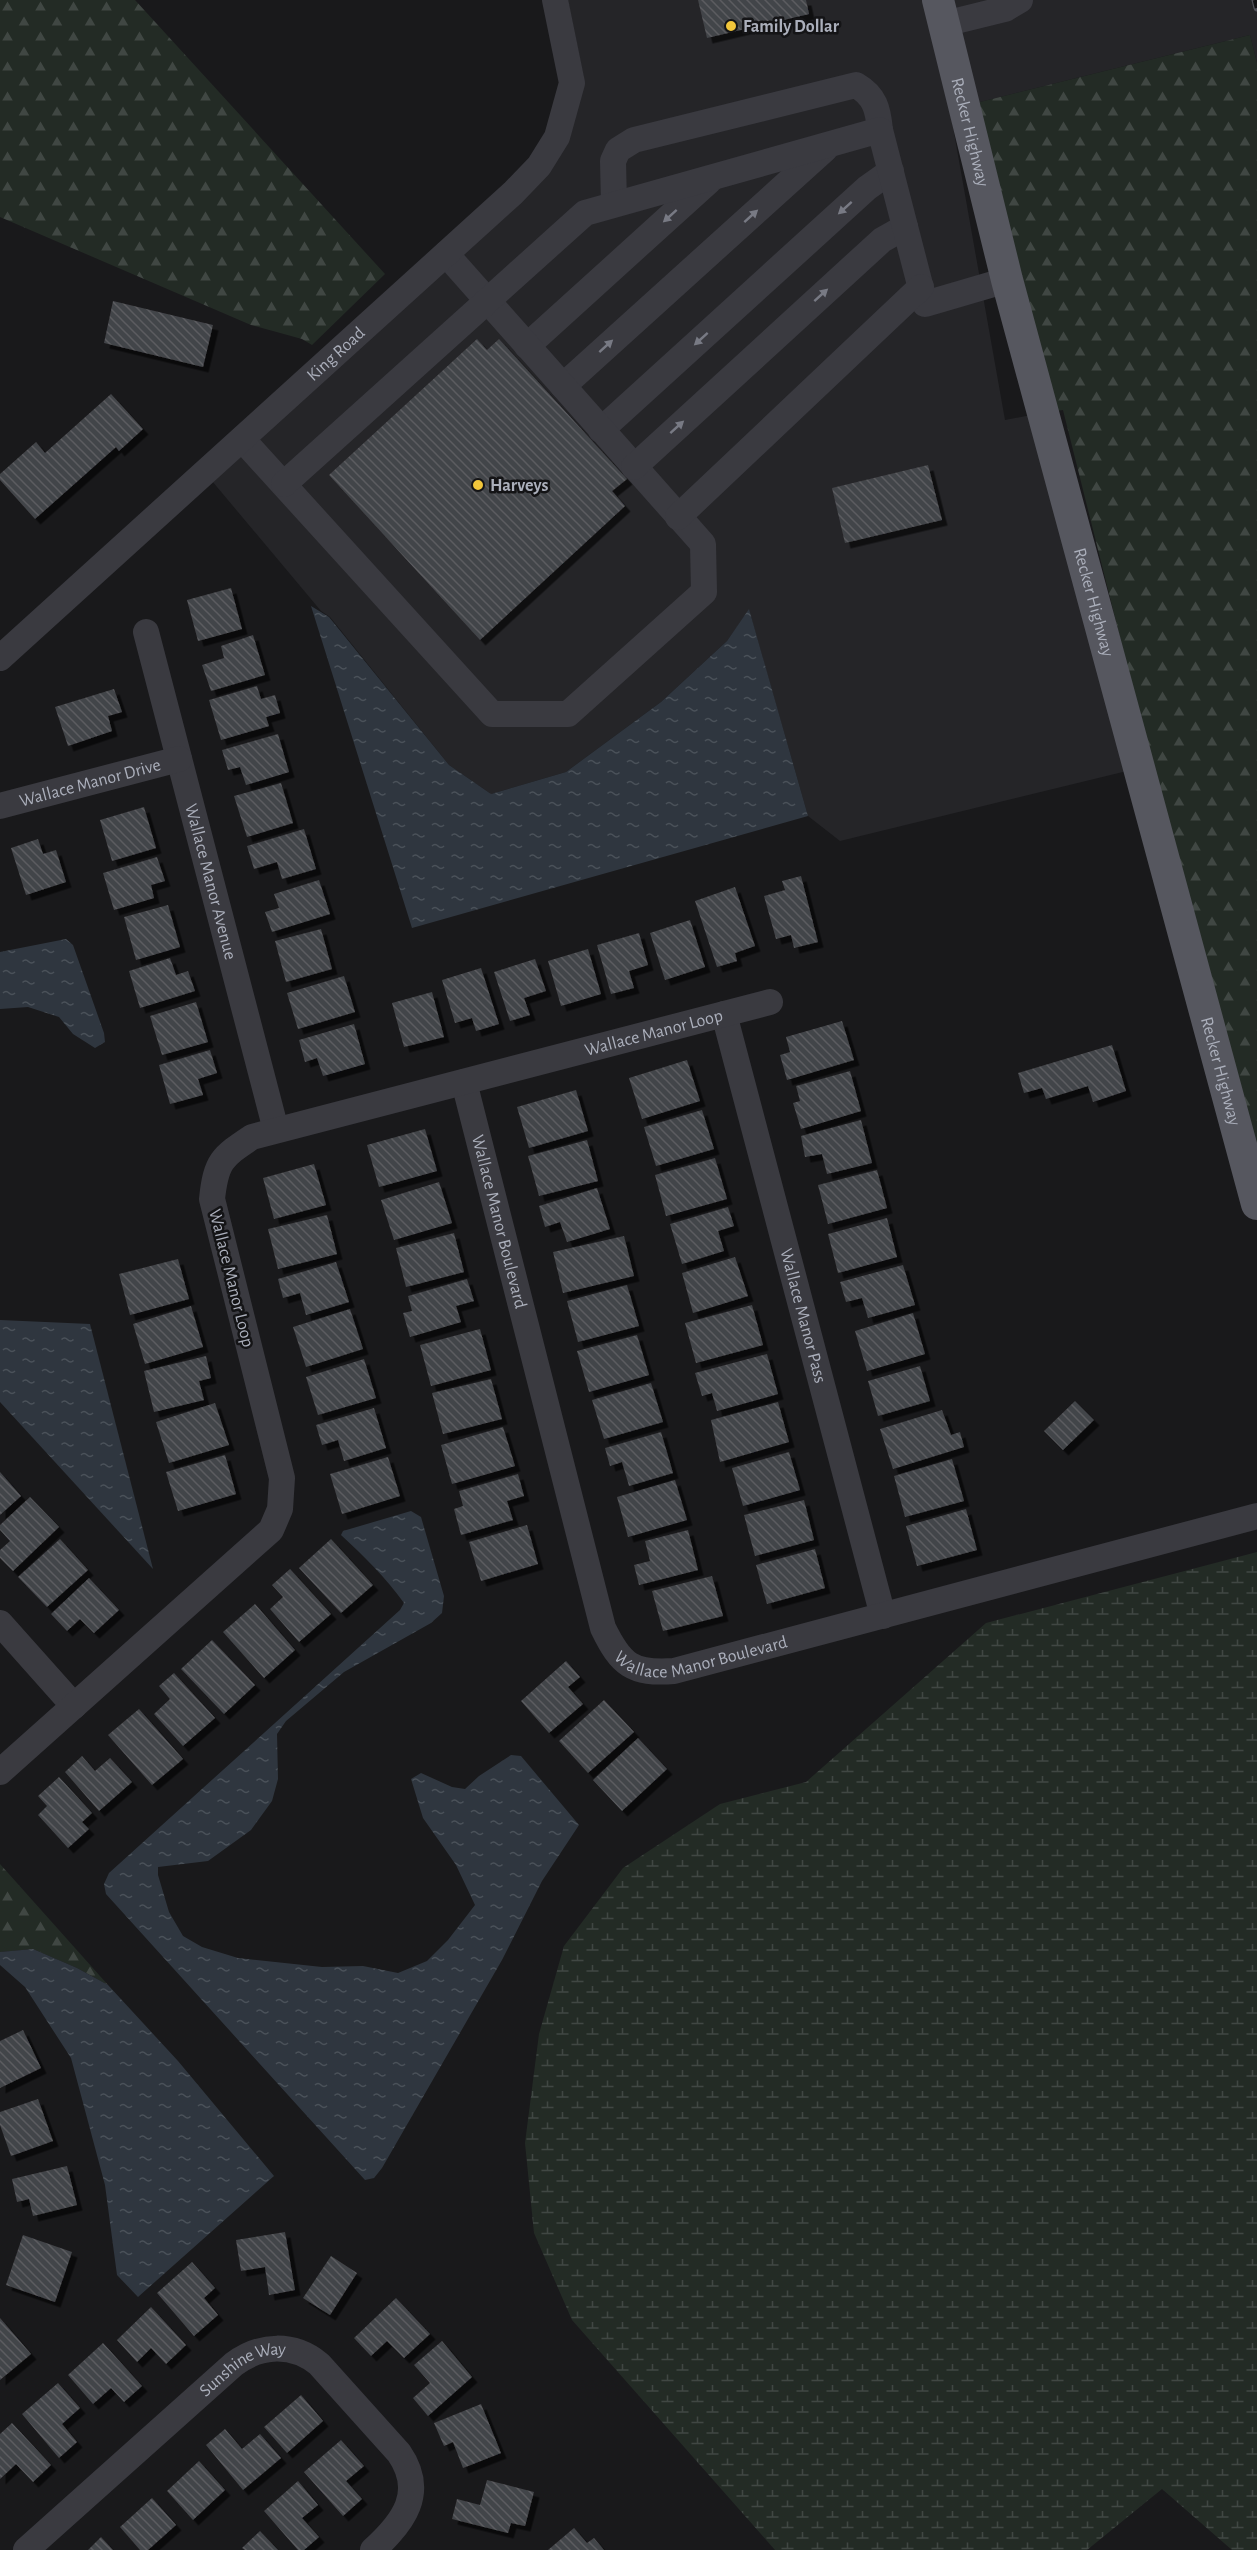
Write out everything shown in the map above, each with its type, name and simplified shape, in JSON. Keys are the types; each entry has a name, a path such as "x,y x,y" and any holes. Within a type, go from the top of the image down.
{"main road":[{"name":"Recker Highway","path":"941,12 1007,280 1257,1204"}],"street":[{"name":"King Road","path":"0,658 446,254 539,166 557,137 572,83 555,0"},
{"path":"941,12 1005,9 1020,0"},
{"path":"614,204 613,161 618,150 634,140 856,85 872,98 878,110 880,130 926,304 1007,280"},
{"path":"284,484 585,213 880,130"},
{"path":"562,386 830,144"},
{"path":"602,430 867,188 891,171"},
{"path":"527,346 713,177"},
{"path":"634,467 882,240 905,227"},
{"path":"242,439 492,714 568,714 704,592 703,544 446,254"},
{"path":"678,517 921,287"},
{"name":"Wallace Manor Avenue","path":"146,632 276,1130"},
{"name":"Wallace Manor Drive","path":"0,806 179,759"},
{"name":"Wallace Manor Loop","path":"0,1772 271,1530 280,1509 282,1478 212,1199 214,1174 223,1160 252,1137 276,1130 770,1002"},
{"name":"Wallace Manor Pass","path":"724,1014 883,1616"},
{"name":"Wallace Manor Boulevard","path":"464,1082 603,1628 615,1653 631,1666 647,1673 674,1671 1257,1516"},
{"path":"0,1623 74,1706"},
{"name":"Sunshine Way","path":"26,2550 234,2364 246,2355 264,2349 286,2348 306,2353 319,2364 399,2453 408,2467 413,2487 402,2520 374,2550"}],"shaded area":[{"path":"568,0 925,0 950,110 1005,420 1031,415 1127,771 840,841 808,816 749,610 727,641 661,702 566,772 491,794 449,765 330,617 321,611 212,481 521,201 584,79"},
{"path":"951,0 1257,0 1257,63 1250,35 976,103"}],"green space":[{"path":"0,0 135,0 385,274 312,345 302,339 251,325 0,217"},
{"path":"1250,35 1257,63 1257,1157 1152,765 1063,410 1056,411 976,103"},
{"path":"1257,1552 1257,2550 1232,2550 1162,2489 1087,2550 775,2550 572,2320 534,2233 525,2143 539,2034 564,1946 623,1868 720,1804 806,1782 986,1623"},
{"path":"0,1864 108,1985 77,1968 33,1949 0,1952"}],"water":[{"path":"311,606 329,617 449,765 491,794 566,772 661,702 727,641 749,609 808,816 412,928"},
{"path":"66,939 73,945 104,1033 105,1042 95,1048 73,1034 59,1017 28,1007 0,1009 0,952"},
{"path":"0,1320 90,1324 153,1569 0,1402"},
{"path":"411,1511 421,1517 444,1596 442,1613 431,1623 344,1672 286,1721 277,1734 278,1779 272,1801 251,1830 208,1861 158,1867 158,1875 169,1912 183,1936 202,1947 238,1958 322,1967 363,1966 398,1973 427,1961 448,1940 475,1905 456,1865 423,1818 411,1779 421,1773 452,1787 465,1789 479,1776 511,1755 521,1756 579,1825 542,1881 502,1960 382,2168 374,2178 365,2180 106,1894 104,1884 109,1873 400,1610 404,1603 397,1594 341,1535 343,1531"},
{"path":"33,1949 77,1968 108,1985 178,2061 274,2176 138,2297 117,2275 105,2185 71,2058 25,1987 0,1965 0,1952"}],"building":[{"name":"Family Dollar","path":"698,0 806,0 809,14 707,38"},
{"path":"113,301 213,325 203,367 104,343"},
{"name":"Harveys","path":"477,339 487,350 499,339 627,479 612,491 625,506 480,640 329,475"},
{"path":"111,394 143,429 119,451 116,447 35,519 0,480 0,474 36,442 45,453"},
{"path":"928,465 942,520 845,543 832,488"},
{"path":"231,588 242,629 198,641 187,600"},
{"path":"253,635 265,675 211,691 202,665 224,658 221,646"},
{"path":"257,686 261,699 275,695 280,713 266,717 269,726 221,740 209,700"},
{"path":"114,689 122,712 108,716 112,731 68,746 55,707"},
{"path":"278,734 289,772 246,785 240,767 228,770 222,750"},
{"path":"281,783 293,823 247,837 234,796"},
{"path":"144,807 156,848 112,861 100,820"},
{"path":"304,829 316,869 282,879 277,862 254,869 247,846"},
{"path":"38,839 43,854 56,850 66,882 26,895 11,848"},
{"path":"157,857 165,881 151,885 154,898 114,910 103,873"},
{"path":"801,876 818,942 794,948 791,935 776,939 764,896 785,890 782,881"},
{"path":"319,880 330,914 272,932 265,912 279,908 274,894"},
{"path":"735,887 755,946 735,953 737,961 717,967 695,901"},
{"path":"168,905 180,947 136,960 124,917"},
{"path":"690,920 705,967 665,980 650,933"},
{"path":"321,929 332,969 286,982 275,941"},
{"path":"639,933 648,965 629,971 634,988 611,994 597,945"},
{"path":"588,949 601,994 561,1006 548,961"},
{"path":"170,958 176,975 188,971 195,991 140,1008 129,971"},
{"path":"535,959 546,991 524,998 530,1015 510,1021 494,972"},
{"path":"481,968 499,1024 476,1031 472,1018 455,1023 442,980"},
{"path":"344,976 355,1012 298,1029 287,993"},
{"path":"432,992 444,1037 404,1047 392,1003"},
{"path":"196,1002 208,1042 162,1055 150,1016"},
{"path":"842,1021 854,1060 787,1080 780,1055 790,1052 786,1037"},
{"path":"354,1024 365,1064 323,1076 317,1058 305,1062 299,1040"},
{"path":"1112,1045 1126,1091 1093,1102 1088,1086 1046,1099 1042,1088 1024,1093 1018,1073"},
{"path":"210,1050 217,1073 198,1079 203,1095 170,1104 159,1065"},
{"path":"687,1060 700,1101 642,1119 629,1078"},
{"path":"850,1071 861,1111 801,1129 793,1103 800,1101 796,1086"},
{"path":"576,1090 588,1131 529,1148 517,1107"},
{"path":"702,1110 714,1149 656,1166 644,1127"},
{"path":"861,1120 872,1163 827,1174 822,1154 805,1157 801,1136"},
{"path":"425,1129 437,1171 379,1187 367,1145"},
{"path":"587,1140 598,1181 539,1196 528,1156"},
{"path":"715,1158 727,1199 666,1216 655,1175"},
{"path":"314,1164 326,1205 274,1219 263,1178"},
{"path":"877,1170 887,1208 828,1224 818,1185"},
{"path":"439,1182 452,1223 394,1240 381,1200"},
{"path":"597,1188 610,1229 567,1242 560,1222 545,1227 539,1206"},
{"path":"728,1207 734,1226 718,1231 724,1251 682,1264 670,1224"},
{"path":"327,1215 337,1254 278,1269 268,1229"},
{"path":"887,1218 897,1257 838,1273 828,1234"},
{"path":"454,1233 464,1272 406,1287 396,1248"},
{"path":"624,1236 634,1276 563,1293 553,1252"},
{"path":"735,1257 748,1296 693,1313 682,1273"},
{"path":"178,1259 189,1299 130,1315 119,1274"},
{"path":"336,1262 349,1302 306,1315 300,1293 283,1298 278,1279"},
{"path":"903,1265 915,1305 868,1318 862,1298 846,1302 840,1282"},
{"path":"467,1279 474,1301 456,1306 461,1322 410,1337 403,1313 412,1311 408,1296"},
{"path":"627,1285 639,1326 578,1342 567,1301"},
{"path":"752,1305 763,1345 696,1363 685,1323"},
{"path":"191,1306 203,1347 145,1364 133,1324"},
{"path":"350,1309 363,1349 306,1367 293,1327"},
{"path":"913,1313 925,1354 867,1371 855,1331"},
{"path":"480,1329 491,1370 431,1386 420,1345"},
{"path":"637,1335 649,1375 589,1392 577,1351"},
{"path":"767,1354 778,1394 717,1411 712,1393 702,1396 695,1373"},
{"path":"206,1356 211,1378 199,1381 204,1400 154,1412 144,1371"},
{"path":"364,1359 376,1398 318,1415 306,1377"},
{"path":"920,1366 930,1401 878,1416 868,1381"},
{"path":"491,1379 502,1419 443,1434 432,1393"},
{"path":"651,1383 663,1422 604,1439 592,1400"},
{"path":"1075,1401 1094,1420 1063,1450 1044,1431"},
{"path":"778,1402 789,1442 720,1462 711,1420"},
{"path":"215,1403 229,1445 169,1463 156,1422"},
{"path":"374,1408 386,1448 344,1461 338,1440 322,1445 316,1425"},
{"path":"942,1410 951,1435 960,1432 964,1447 893,1469 880,1429"},
{"path":"503,1427 515,1466 452,1484 441,1445"},
{"path":"661,1432 673,1473 629,1486 622,1462 610,1466 605,1448"},
{"path":"789,1452 800,1490 743,1506 732,1468"},
{"path":"225,1455 236,1494 178,1511 166,1472"},
{"path":"388,1457 400,1496 342,1514 330,1474"},
{"path":"952,1459 964,1501 905,1517 894,1476"},
{"path":"0,1472 21,1496 0,1515"},
{"path":"518,1474 524,1496 507,1501 513,1520 461,1535 454,1509 463,1506 459,1491"},
{"path":"675,1480 687,1520 628,1537 617,1497"},
{"path":"30,1497 59,1527 13,1571 0,1558 0,1550 10,1541 0,1530 0,1525"},
{"path":"804,1500 814,1540 755,1556 744,1515"},
{"path":"966,1509 977,1550 917,1566 906,1526"},
{"path":"527,1525 538,1564 481,1581 469,1542"},
{"path":"688,1530 698,1570 639,1585 634,1565 650,1561 645,1541"},
{"path":"60,1539 88,1570 47,1607 18,1577"},
{"path":"331,1539 373,1585 341,1613 299,1568"},
{"path":"815,1549 825,1588 767,1604 756,1565"},
{"path":"290,1569 331,1614 299,1642 270,1609 283,1597 272,1585"},
{"path":"712,1576 723,1616 663,1631 652,1591"},
{"path":"89,1578 119,1610 94,1633 80,1619 67,1631 51,1614"},
{"path":"255,1604 295,1650 264,1678 223,1632"},
{"path":"212,1640 255,1685 224,1714 181,1669"},
{"path":"566,1661 580,1677 568,1687 583,1704 549,1733 521,1701"},
{"path":"174,1673 215,1718 183,1746 154,1714 170,1699 159,1686"},
{"path":"604,1700 634,1732 588,1773 559,1741"},
{"path":"139,1709 183,1759 152,1785 108,1735"},
{"path":"638,1738 667,1769 622,1811 593,1780"},
{"path":"82,1756 95,1771 110,1758 132,1782 99,1811 65,1772"},
{"path":"59,1777 92,1813 82,1822 89,1829 68,1848 38,1815 47,1806 38,1796"},
{"path":"23,2030 41,2068 0,2088 0,2041"},
{"path":"38,2099 53,2141 11,2156 0,2125 0,2112"},
{"path":"67,2166 77,2205 33,2216 29,2199 17,2202 12,2179"},
{"path":"285,2232 295,2290 269,2295 265,2267 241,2271 236,2240"},
{"path":"23,2235 72,2252 55,2302 6,2285"},
{"path":"331,2256 357,2273 330,2315 303,2298"},
{"path":"192,2262 215,2288 204,2298 218,2315 194,2336 157,2293"},
{"path":"396,2298 430,2334 404,2358 387,2341 371,2356 354,2338"},
{"path":"151,2307 186,2345 166,2364 151,2348 137,2362 117,2340"},
{"path":"0,2318 31,2354 0,2380"},
{"path":"442,2341 472,2377 428,2416 413,2398 430,2383 414,2365"},
{"path":"103,2343 142,2386 124,2402 111,2388 93,2404 68,2375"},
{"path":"58,2383 80,2408 62,2424 77,2442 59,2458 22,2414"},
{"path":"301,2395 323,2421 287,2453 264,2427"},
{"path":"481,2404 501,2453 463,2468 453,2442 444,2446 434,2423"},
{"path":"12,2423 51,2465 33,2482 16,2464 0,2479 0,2434"},
{"path":"225,2429 242,2449 260,2434 281,2458 243,2490 206,2445"},
{"path":"341,2440 364,2466 346,2481 362,2499 343,2516 304,2472"},
{"path":"199,2461 225,2490 193,2520 167,2491"},
{"path":"487,2480 534,2492 525,2526 511,2523 508,2533 452,2519 457,2499 480,2505"},
{"path":"298,2481 318,2505 302,2518 319,2537 304,2550 298,2550 264,2511"},
{"path":"152,2498 176,2525 148,2550 140,2550 120,2527"},
{"path":"574,2528 587,2543 594,2538 604,2550 548,2550"},
{"path":"260,2531 278,2550 245,2550 242,2548"},
{"path":"101,2537 113,2550 88,2550"}],"railway":[{"path":"1255,0 1257,8"}],"place":[{"name":"Family Dollar","path":"731,26"},
{"name":"Harveys","path":"478,485"}]}
